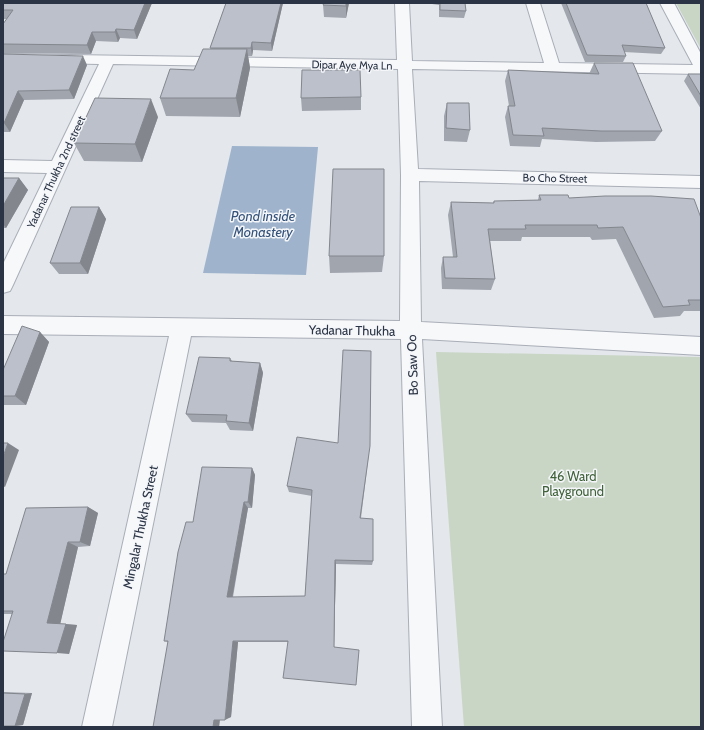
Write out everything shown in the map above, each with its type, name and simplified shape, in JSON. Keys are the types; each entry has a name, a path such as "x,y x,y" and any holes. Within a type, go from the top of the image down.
{"street":[{"name":"Bo Saw Oo","path":"402,3 410,175 411,330 427,727"},
{"path":"533,3 553,68"},
{"path":"667,3 701,67"},
{"name":"Dipar Aye Mya Ln","path":"3,58 701,70"},
{"name":"Yadanar Thukha 2nd street","path":"3,285 108,60"},
{"path":"3,166 59,167"},
{"name":"Bo Cho Street","path":"410,175 701,182"},
{"name":"Yadanar Thukha","path":"3,325 411,330 701,346"},
{"name":"Mingalar Thukha Street","path":"97,727 182,327"}],"green space":[{"path":"676,3 701,3 701,49"},
{"name":"46 Ward Playground","path":"436,352 701,357 701,727 464,727"}],"water":[{"name":"Pond inside Monastery","path":"232,146 318,147 306,275 203,273"}],"building":[{"path":"3,3 145,3 134,30 116,29 115,32 92,32 87,45 3,44 3,24 13,10 3,10"},
{"path":"226,3 281,3 271,43 252,42 251,48 210,48"},
{"path":"324,3 346,3 346,6 323,5"},
{"path":"440,3 465,3 466,11 440,10"},
{"path":"566,3 646,3 665,48 622,45 626,56 587,55"},
{"path":"203,49 247,49 236,98 160,98 170,69 194,70"},
{"path":"3,54 83,56 69,90 18,91 3,123"},
{"path":"594,63 633,63 662,131 601,131 542,128 544,136 513,135 508,106 515,106 508,70 599,74"},
{"path":"302,70 360,70 361,97 301,98"},
{"path":"688,74 701,74 701,96"},
{"path":"95,98 151,99 135,144 74,143"},
{"path":"447,103 469,103 470,130 446,128"},
{"path":"333,169 384,169 384,256 329,256"},
{"path":"3,178 19,178 3,206"},
{"path":"539,195 568,195 569,198 651,196 694,199 701,218 701,300 688,300 690,305 663,307 623,227 598,228 597,225 525,225 526,229 488,229 495,279 445,278 443,257 457,257 451,202 494,203 494,201 541,200"},
{"path":"71,207 99,207 80,263 50,263"},
{"path":"22,326 40,332 15,396 3,396 3,370"},
{"path":"343,350 371,351 370,446 360,518 373,519 373,561 335,560 334,647 359,650 356,685 283,678 288,641 233,641 225,720 214,720 213,727 153,727 168,641 164,641 178,552 186,522 193,522 202,467 252,468 248,502 244,502 227,597 305,596 312,490 287,486 297,437 338,443"},
{"path":"199,357 230,358 230,361 260,363 249,423 226,421 227,415 186,414"},
{"path":"3,443 8,443 3,457"},
{"path":"88,507 80,542 68,542 47,623 66,624 57,653 3,651 3,642 13,611 3,611 3,574 6,574 26,508"},
{"path":"3,693 25,694 15,726 3,726"}]}
